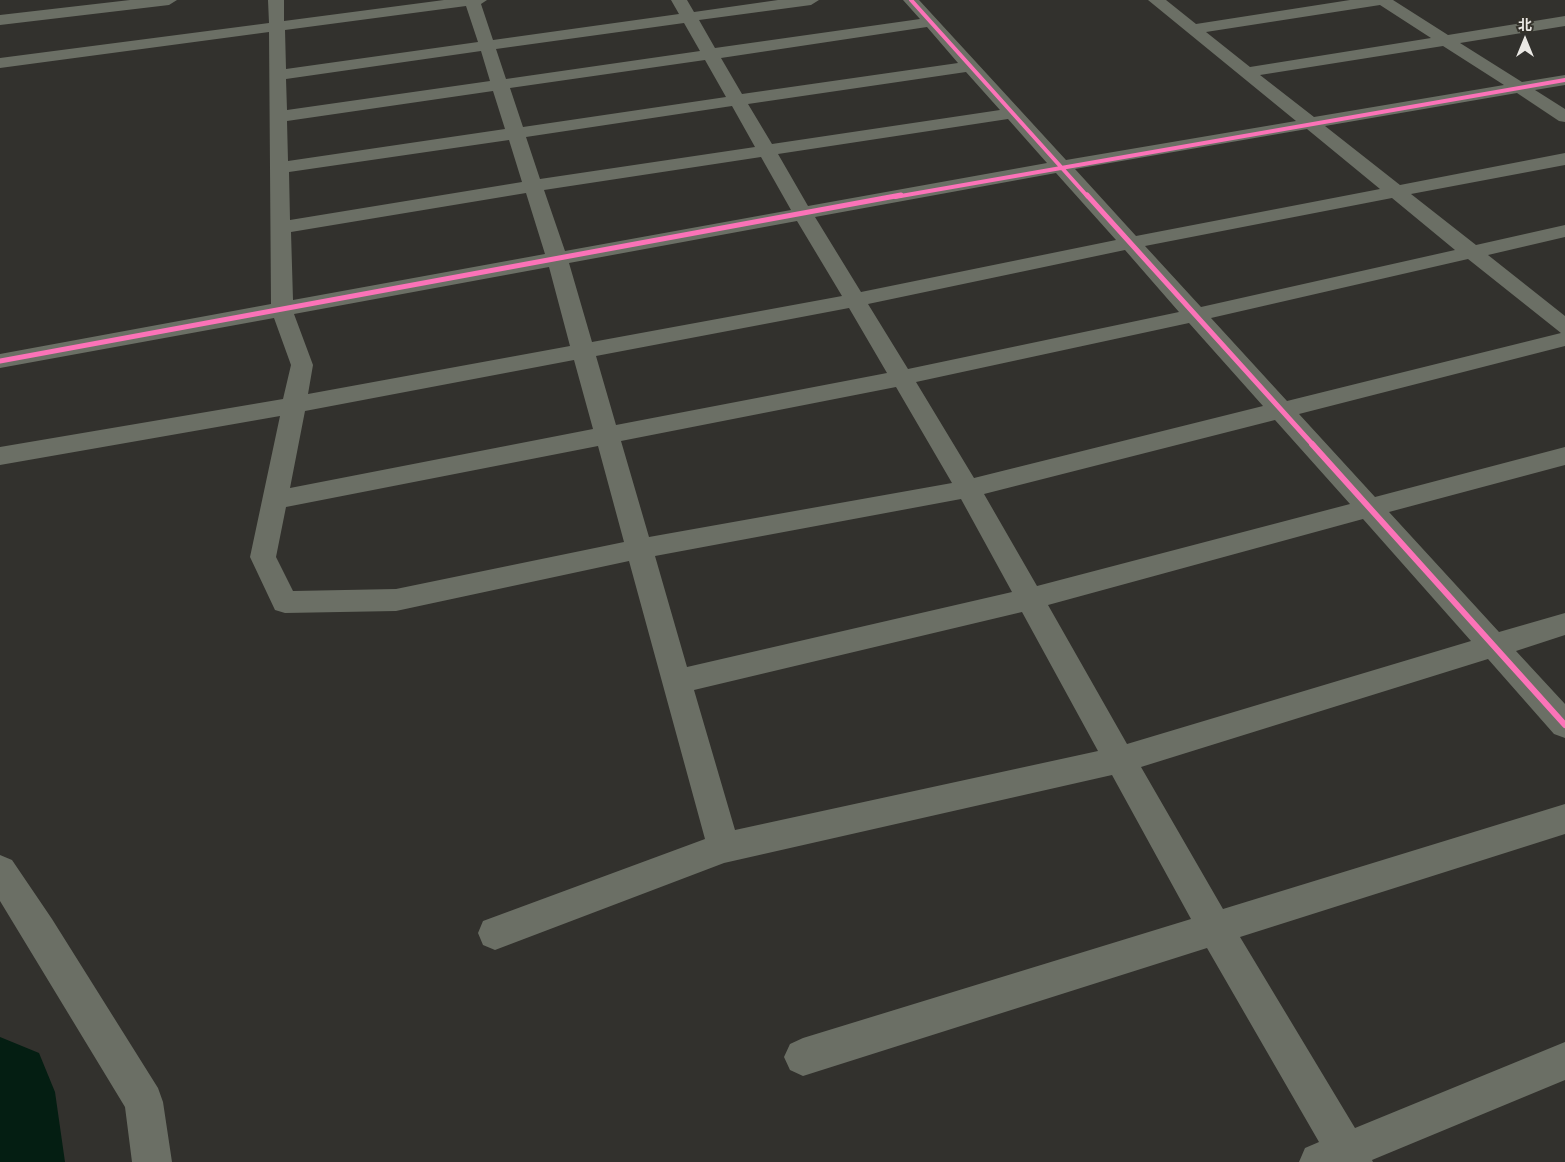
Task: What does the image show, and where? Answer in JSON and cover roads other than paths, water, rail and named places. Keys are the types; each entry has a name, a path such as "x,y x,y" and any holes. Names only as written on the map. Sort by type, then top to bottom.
{"street":[{"path":"0,20 85,5 169,0"},
{"path":"276,0 282,310 302,365 263,557 284,602 396,600 639,549 967,489 1565,339"},
{"path":"0,64 474,0 486,45 557,259 724,848"},
{"path":"277,74 486,45 683,8 811,0"},
{"path":"911,0 1565,725"},
{"path":"1156,0 1565,327"},
{"path":"1193,29 1382,0 1565,117"},
{"path":"683,8 967,489 1215,929 1340,1158 1565,1061"},
{"path":"1248,72 1565,21"},
{"path":"278,117 931,22"},
{"path":"279,168 971,66"},
{"path":"0,361 1061,166 1565,80"},
{"path":"280,228 533,186 767,152 1013,113"},
{"path":"0,456 294,405 855,300 1130,243 1565,159"},
{"path":"274,500 902,378 1196,316 1565,231"},
{"path":"677,682 1029,599 1565,456"},
{"path":"495,933 724,848 1120,760 1565,624"},
{"path":"803,1058 1565,819"},
{"path":"0,871 40,931 144,1102 152,1162"}],"waterway":[{"path":"0,1092 8,1162"}]}
